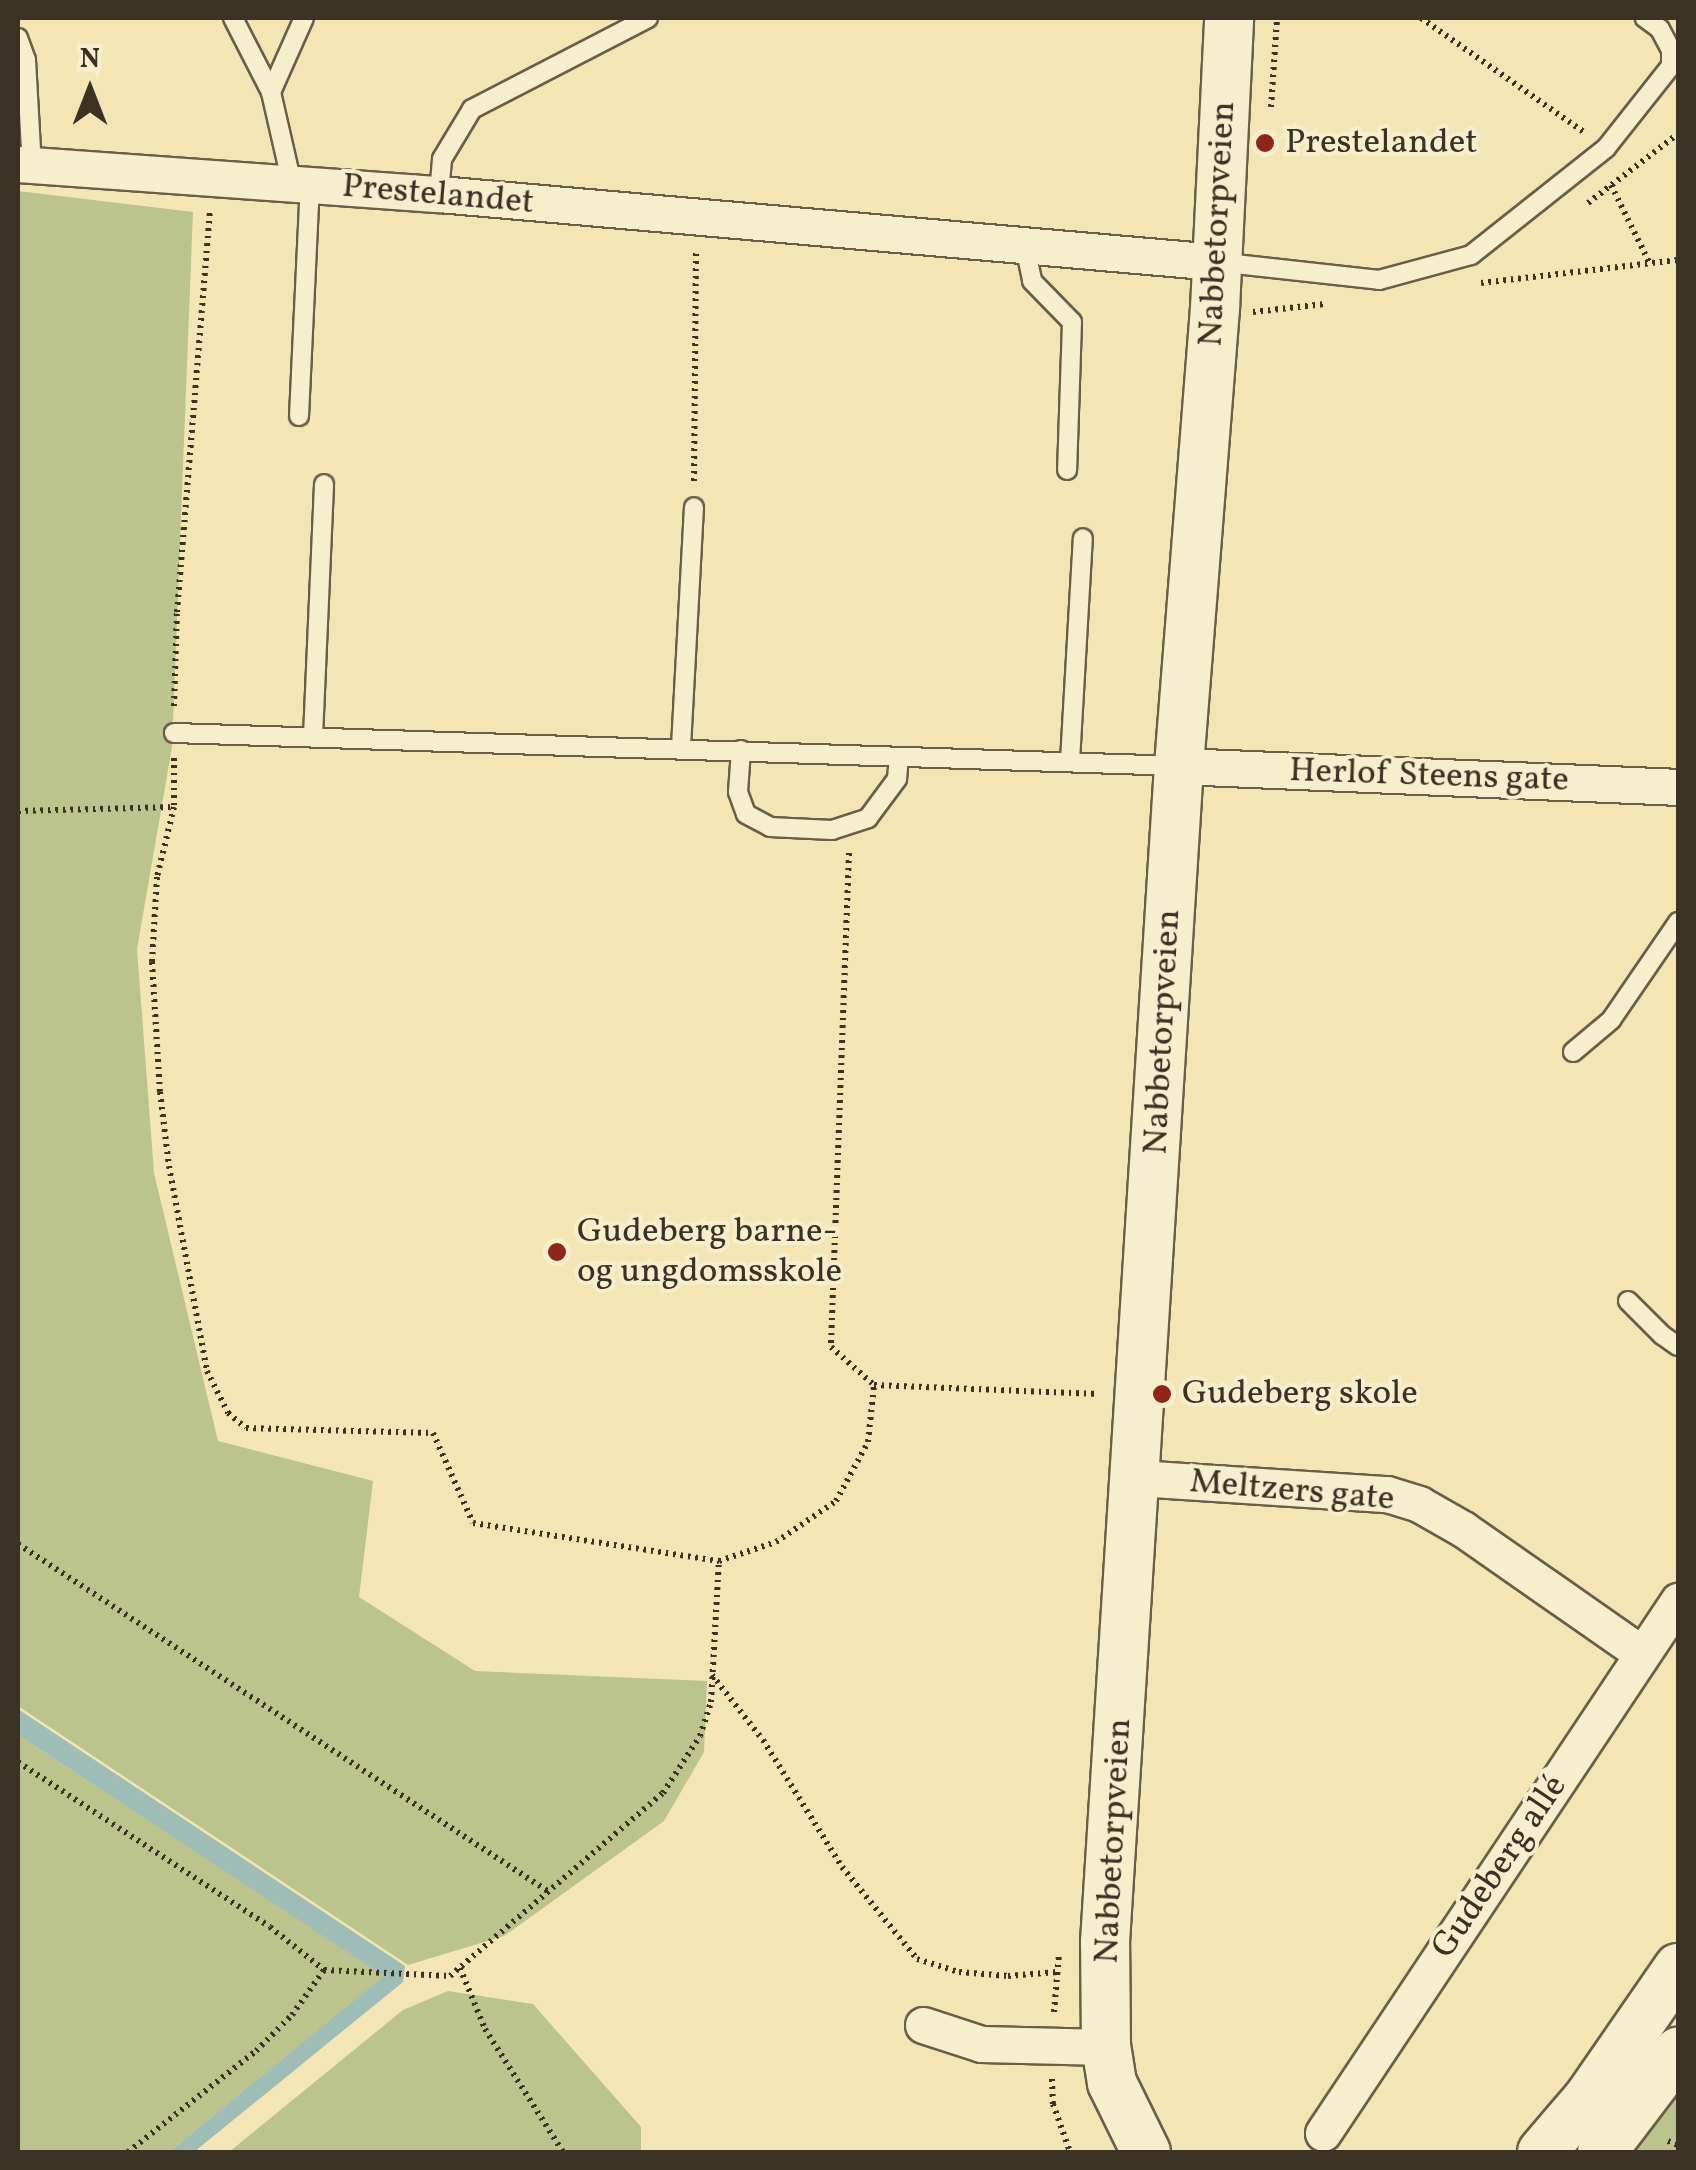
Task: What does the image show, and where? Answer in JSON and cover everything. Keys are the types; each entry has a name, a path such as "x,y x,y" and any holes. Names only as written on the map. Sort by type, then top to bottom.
{"street":[{"name":"Nabbetorpveien","path":"1146,2152 1112,2083 1106,2047 1105,1942 1229,18"},
{"name":"Prestelandet","path":"25,165 439,194 1024,242 1216,262"},
{"name":"Herlof Steens gate","path":"1179,766 1678,787"},
{"name":"Meltzers gate","path":"1137,1478 1387,1494 1420,1504 1463,1529 1642,1654"},
{"name":"Gudeberg allé","path":"1323,2133 1678,1602"},
{"path":"1542,2152 1589,2097 1678,1968"},
{"path":"923,2025 981,2044 1106,2047"},
{"path":"1602,2152 1678,2052"}],"lane":[{"path":"233,18 271,92 301,184 299,416"},
{"path":"271,92 304,18"},
{"path":"439,194 442,159 472,109 648,18"},
{"path":"1216,262 1380,280 1471,255 1606,148 1671,66 1671,50 1660,28 1644,18"},
{"path":"18,38 26,60 25,165"},
{"path":"1024,242 1032,281 1072,322 1068,470"},
{"path":"312,737 324,484"},
{"path":"681,747 694,507"},
{"path":"1070,761 1083,538"},
{"path":"174,733 1179,766"},
{"path":"742,750 738,792 746,814 755,822 785,828 850,827 868,818 897,779 899,756"},
{"path":"1574,1052 1610,1020 1678,922"},
{"path":"1628,1302 1662,1336 1678,1346"}],"path":[{"path":"1421,18 1606,148"},
{"path":"213,178 176,612 174,807 157,877 152,962 169,1166 207,1371 228,1413 246,1428 434,1433 473,1523 719,1562 776,1542 836,1501 868,1442 874,1385"},
{"path":"1610,186 1649,262"},
{"path":"694,507 696,218"},
{"path":"18,812 174,807"},
{"path":"850,827 831,1347 874,1385 1142,1395"},
{"path":"18,1544 549,1892"},
{"path":"18,1762 270,1927 324,1970 450,1976 663,1792 700,1736 711,1702 719,1562"},
{"path":"712,1676 764,1740 842,1868 918,1959 960,1972 1008,1976 1058,1972"},
{"path":"460,1968 485,2030 563,2152"},
{"path":"128,2152 256,2050 292,2015 324,1970"},
{"path":"1668,2142 1678,2145"}],"green space":[{"path":"18,191 193,212 172,747 137,949 154,1173 218,1441 373,1481 359,1597 475,1671 707,1681 704,1752 664,1821 504,1936 408,1965 18,1706"},
{"path":"18,1735 385,1976 169,2152 18,2152"},
{"path":"448,1991 533,2004 641,2127 641,2152 229,2152 403,2010"},
{"path":"1678,2086 1678,2152 1630,2152"}],"water":[{"path":"18,1709 405,1966 403,1982 194,2152 169,2152 384,1976 18,1735"}],"place":[{"name":"Prestelandet","path":"1265,143"},
{"name":"Gudeberg barne- og ungdomsskole","path":"557,1252"},
{"name":"Gudeberg skole","path":"1162,1394"}]}
